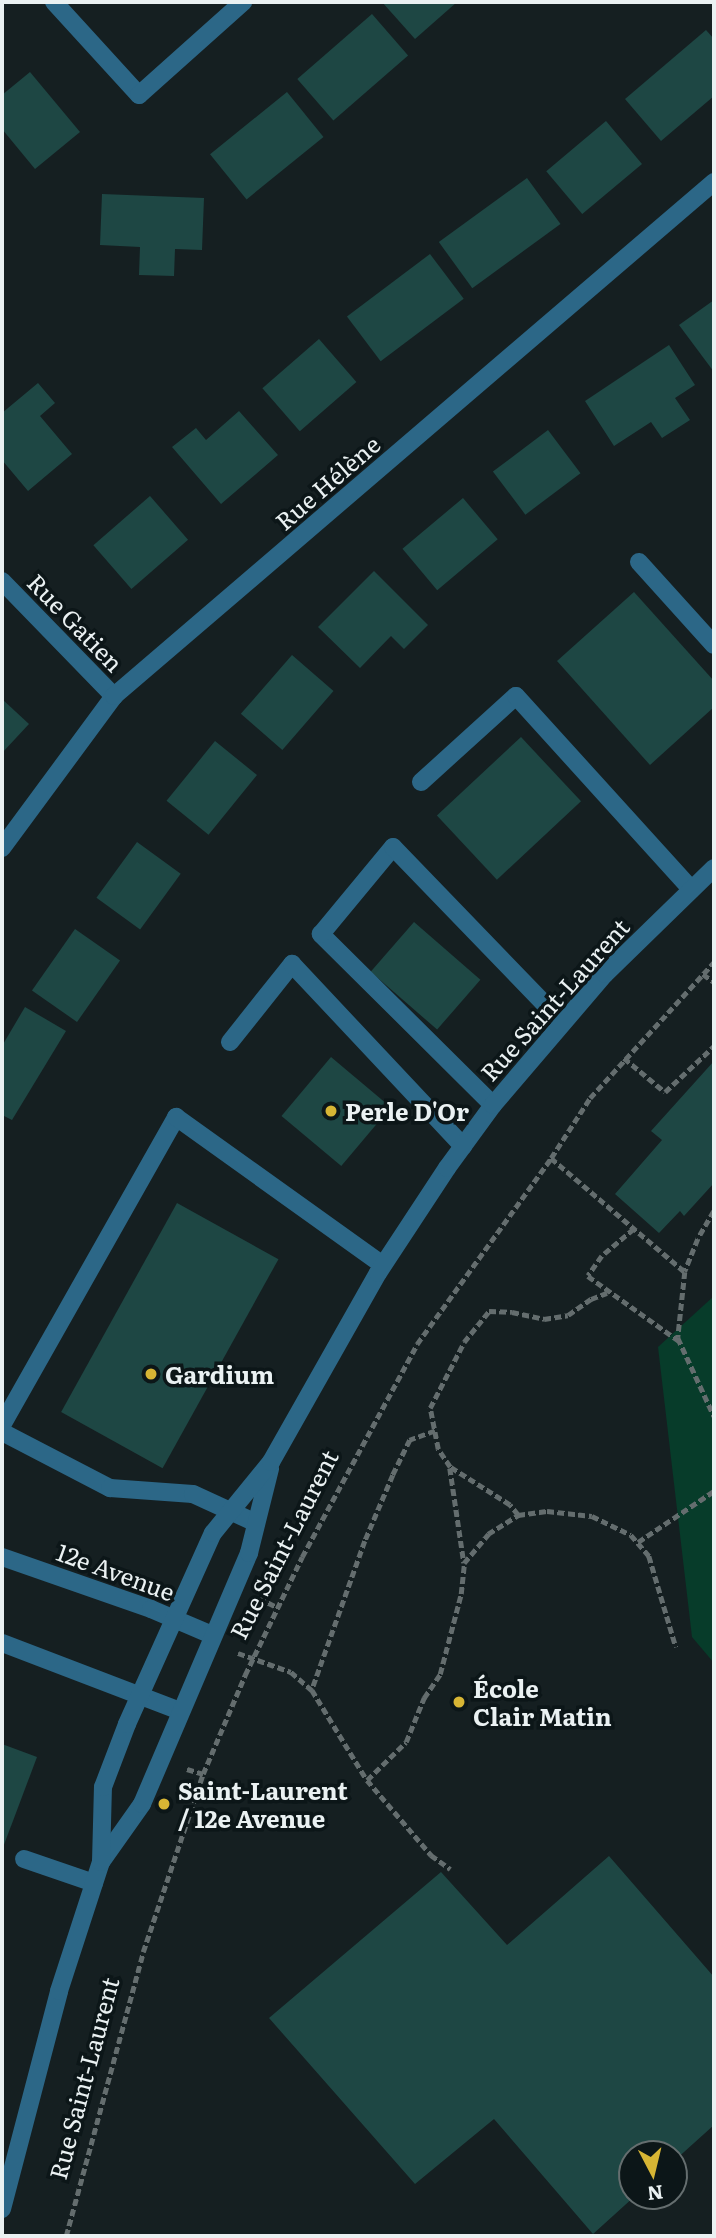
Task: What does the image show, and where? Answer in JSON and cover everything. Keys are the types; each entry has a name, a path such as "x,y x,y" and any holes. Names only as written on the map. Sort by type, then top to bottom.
{"street":[{"path":"54,2 139,94 243,2"},
{"name":"Rue Hélène","path":"2,848 114,696 714,182"},
{"path":"639,562 714,645"},
{"name":"Rue Gatien","path":"2,581 114,696"},
{"path":"421,782 516,696 691,889"},
{"path":"493,1105 321,934 393,847 562,1022"},
{"name":"Rue Saint-Laurent","path":"101,1862 103,1787 140,1694 213,1533 271,1462 383,1265 493,1105 605,974 714,868"},
{"path":"230,1042 292,964 463,1146"},
{"path":"2,1425 176,1117 383,1265"},
{"path":"2,1432 110,1488 193,1494 256,1523"},
{"name":"Rue Saint-Laurent","path":"2,2209 59,1991 101,1862 142,1804 249,1553 271,1462"},
{"name":"12e Avenue","path":"2,1557 174,1618 212,1635"},
{"path":"3,1648 140,1694 180,1711"},
{"path":"24,1859 94,1883"}],"path":[{"name":"Rue Saint-Laurent","path":"66,2236 142,1952 203,1774 277,1607 355,1454 417,1344 551,1158 590,1098 714,962"},
{"path":"703,974 714,982"},
{"path":"624,1058 665,1092 714,1046"},
{"path":"551,1158 685,1272"},
{"path":"714,1211 698,1239 685,1272 680,1342 714,1416"},
{"path":"634,1229 602,1255 589,1276 607,1293 680,1342"},
{"path":"518,1514 510,1505 450,1467 438,1449 430,1408 464,1342 489,1311 512,1312 544,1320 568,1315 607,1293"},
{"path":"312,1690 365,1541 393,1475 410,1440 435,1431"},
{"path":"368,1780 405,1742 424,1698 440,1674 461,1594 464,1563 450,1467"},
{"path":"638,1542 714,1491"},
{"path":"464,1563 488,1534 518,1514 547,1511 592,1516 631,1535 649,1556 676,1647"},
{"path":"253,1595 277,1607"},
{"path":"228,1649 291,1672 312,1690 368,1780 431,1855 450,1869"}],"green space":[{"path":"714,1296 714,1663 692,1637 658,1347"}],"building":[{"path":"382,2 457,2 415,39"},
{"path":"372,14 408,56 333,120 297,79"},
{"path":"706,30 714,39 714,96 661,141 625,99"},
{"path":"30,72 80,132 35,169 2,129 2,95"},
{"path":"287,92 324,137 247,199 210,154"},
{"path":"606,121 642,164 582,214 546,171"},
{"path":"527,178 561,224 472,288 439,242"},
{"path":"102,194 204,198 202,250 175,249 174,276 139,275 140,247 100,245"},
{"path":"430,254 464,299 381,361 347,317"},
{"path":"714,300 714,372 679,325"},
{"path":"319,339 356,382 300,431 262,388"},
{"path":"669,345 695,385 675,398 690,420 662,438 651,422 614,446 585,401"},
{"path":"38,383 55,403 40,416 72,454 28,491 2,460 2,413"},
{"path":"239,411 278,455 221,504 172,447 196,428 206,440"},
{"path":"548,430 580,473 525,515 493,472"},
{"path":"150,496 188,540 131,589 93,545"},
{"path":"463,498 498,539 437,590 402,549"},
{"path":"374,571 428,625 404,649 391,636 360,668 318,627"},
{"path":"634,592 714,681 714,707 650,765 557,661"},
{"path":"292,655 334,691 282,750 241,714"},
{"path":"2,699 29,724 2,753"},
{"path":"521,737 581,801 497,880 437,815"},
{"path":"215,741 257,775 209,835 167,801"},
{"path":"137,842 181,874 140,930 96,898"},
{"path":"414,922 480,980 437,1030 371,972"},
{"path":"75,929 120,961 77,1022 32,990"},
{"path":"25,1007 66,1031 12,1120 2,1115 2,1046"},
{"path":"331,1057 391,1107 341,1166 282,1116"},
{"path":"714,1061 714,1183 684,1216 680,1211 659,1233 615,1194 662,1140 651,1131"},
{"path":"177,1203 278,1259 163,1468 61,1412"},
{"path":"2,1744 37,1757 2,1850"},
{"path":"609,1856 714,1977 714,2125 688,2148 688,2140 618,2140 620,2210 593,2234 494,2119 415,2184 269,2018 441,1872 507,1945"}],"place":[{"name":"Perle D'Or","path":"331,1111"},
{"name":"Gardium","path":"151,1374"},
{"name":"École Clair Matin","path":"459,1702"},
{"name":"Saint-Laurent / 12e Avenue","path":"164,1804"}]}
